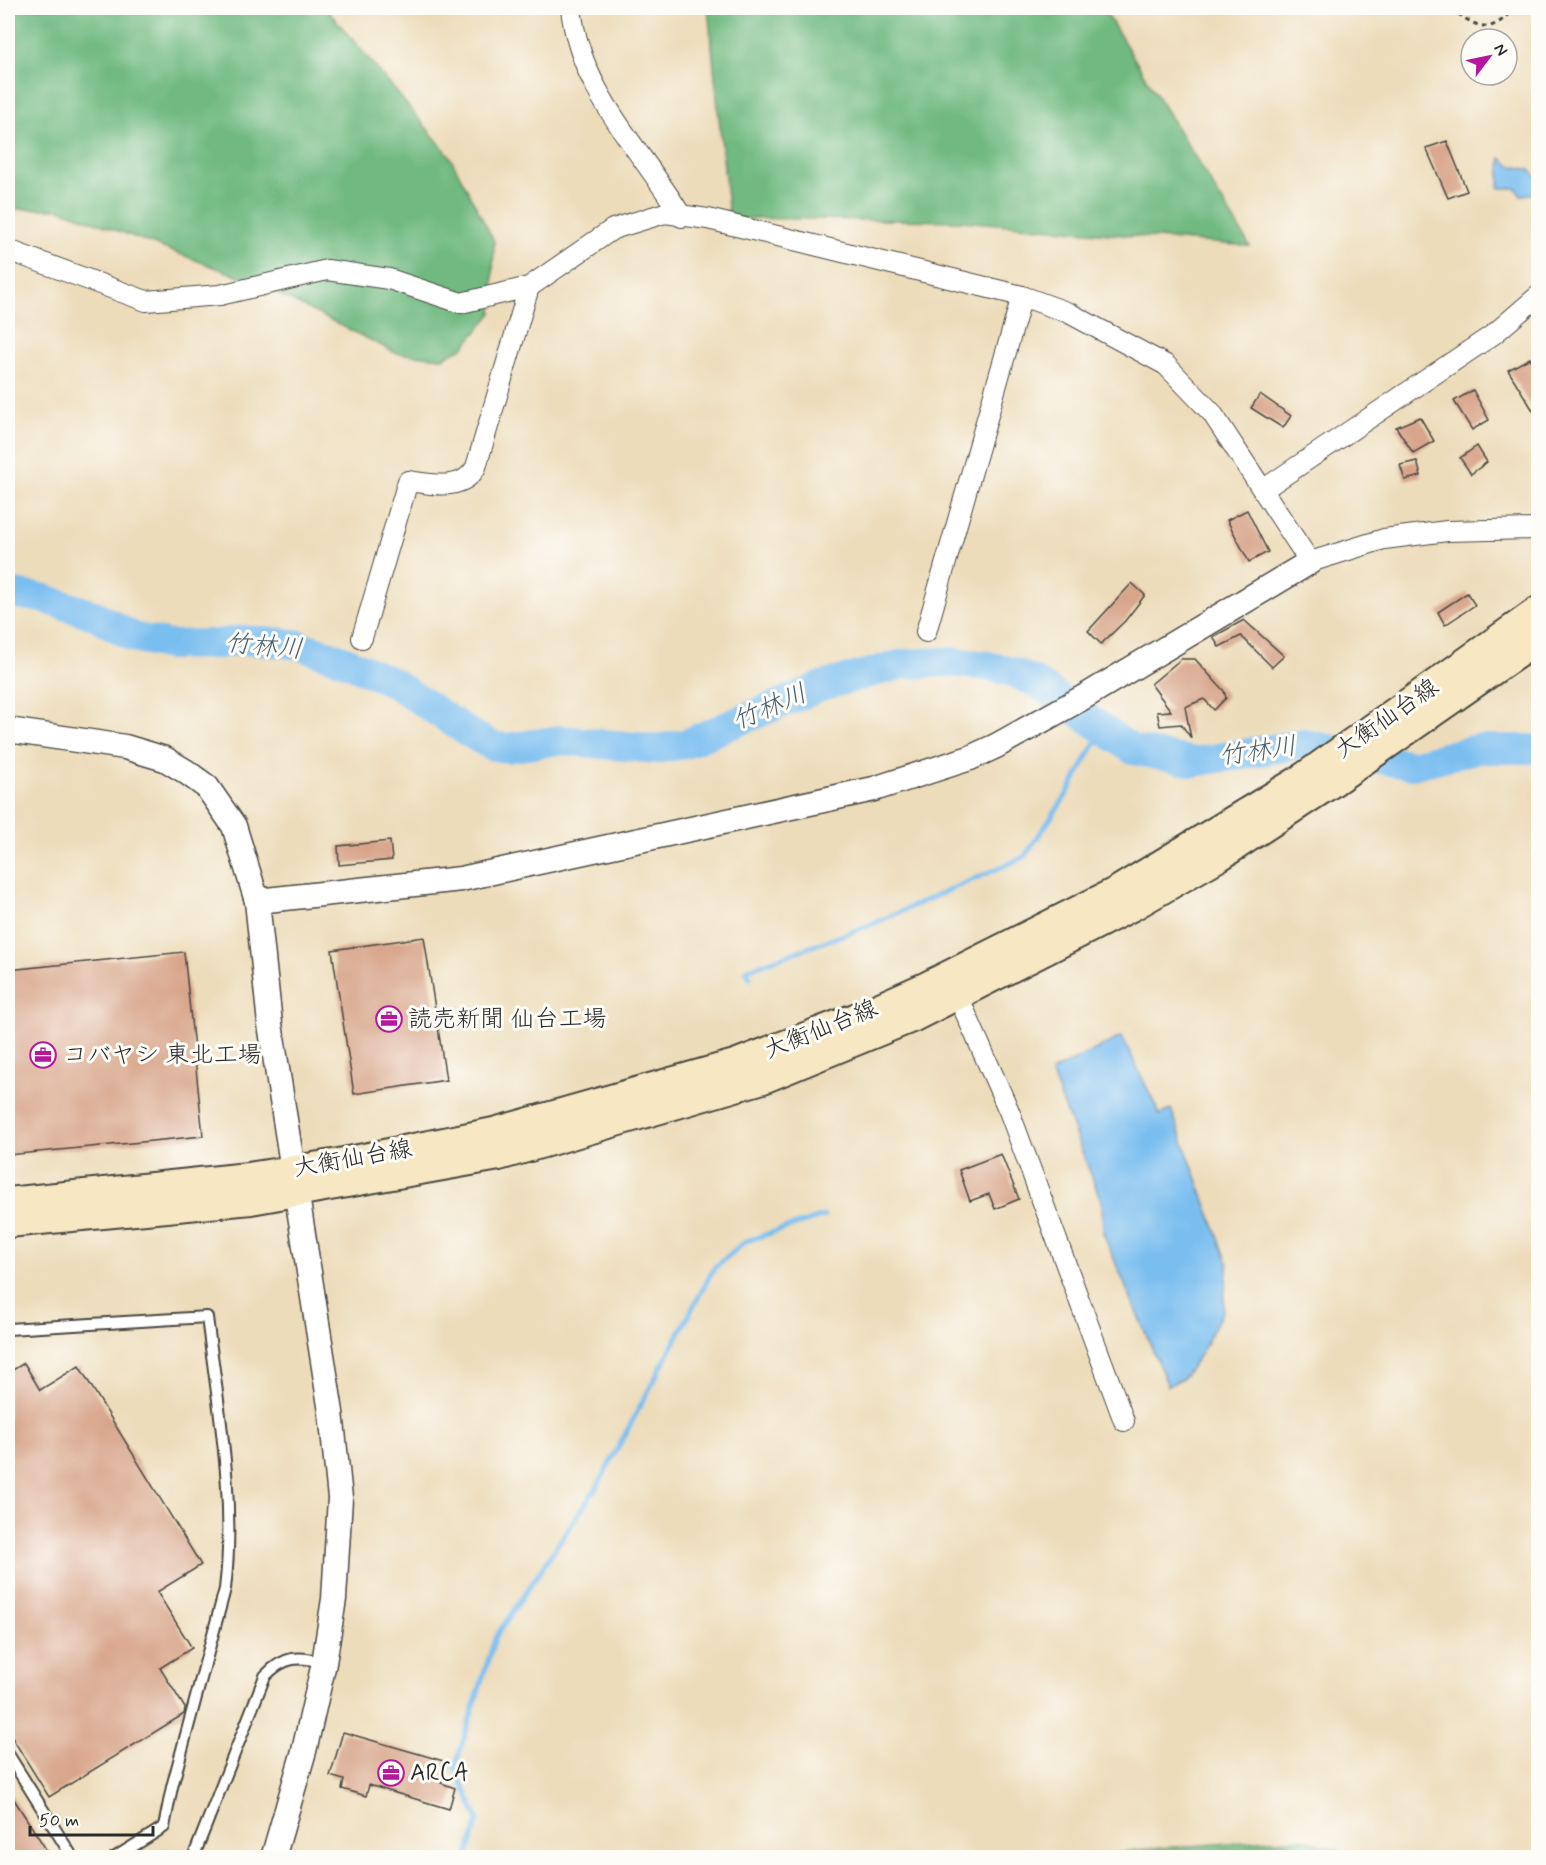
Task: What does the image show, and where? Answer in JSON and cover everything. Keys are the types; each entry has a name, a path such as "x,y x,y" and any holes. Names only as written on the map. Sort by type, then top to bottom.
{"main road":[{"name":"大衡仙台線","path":"8,1223 251,1200 294,1182 494,1132 735,1064 855,1018 927,986 1117,891 1298,781 1539,611"},
{"name":"大衡仙台線","path":"8,1202 294,1182 499,1156 763,1079 914,1017 1133,906 1220,856 1330,784 1539,639"}],"street":[{"path":"571,8 576,44 592,83 682,217"},
{"path":"8,250 146,301 220,295 327,270 389,279 460,303 529,287 613,229 665,213 708,219 1022,296 1069,314 1166,365 1212,413 1310,562"},
{"path":"362,638 408,481 442,485 463,482 476,467 529,287"},
{"path":"926,632 1022,296"},
{"path":"1264,489 1494,334 1539,296"},
{"path":"257,901 461,879 874,789 970,758 1050,717 1310,562 1384,539 1448,531 1539,530"},
{"path":"8,730 125,747 165,759 185,771 207,787 234,826 257,901 270,1024 331,1412 339,1498 334,1599 324,1663 304,1751 273,1857"},
{"path":"958,996 1009,1110 1045,1214 1124,1420"}],"lane":[{"path":"8,1329 207,1317 227,1468 228,1565 225,1589 172,1787 164,1827 114,1857"},
{"path":"193,1857 265,1676 277,1663 293,1657 324,1663"},
{"path":"8,1754 73,1857"}],"path":[{"path":"1452,8 1472,24 1493,26 1504,19 1513,8"}],"green space":[{"path":"8,8 326,8 449,155 494,241 492,313 463,348 442,358 396,353 254,282 60,209 8,209"},
{"path":"708,8 1103,8 1250,246 962,221 729,218"},
{"path":"1301,1838 1359,1857 1095,1857 1133,1850"}],"water":[{"path":"1501,158 1509,165 1530,170 1538,178 1538,213 1532,206 1537,200 1532,194 1521,195 1516,188 1499,188"},
{"path":"1122,1036 1160,1115 1171,1109 1228,1263 1223,1310 1201,1353 1183,1378 1168,1386 1103,1233 1102,1203 1051,1072"}],"building":[{"path":"1447,141 1467,191 1448,198 1426,148"},
{"path":"1530,358 1539,372 1539,420 1508,370"},
{"path":"1473,390 1489,420 1472,430 1454,401"},
{"path":"1260,394 1291,416 1283,428 1251,408"},
{"path":"1420,417 1434,441 1413,453 1396,427"},
{"path":"1477,446 1487,462 1471,474 1460,458"},
{"path":"1417,461 1421,476 1405,480 1400,465"},
{"path":"1247,510 1268,552 1249,562 1227,520"},
{"path":"1132,583 1145,595 1125,621 1101,644 1088,631"},
{"path":"1467,593 1475,605 1445,625 1438,612"},
{"path":"1244,620 1284,656 1272,667 1241,636 1219,647 1213,637"},
{"path":"1181,659 1195,659 1224,691 1226,698 1214,710 1204,699 1185,707 1191,738 1181,724 1160,726 1157,712 1171,711 1151,684"},
{"path":"390,841 392,860 339,865 338,846"},
{"path":"424,937 446,1080 354,1094 332,950"},
{"path":"184,952 203,1136 8,1155 8,970"},
{"path":"1001,1154 1019,1199 995,1209 989,1194 970,1201 959,1170"},
{"path":"24,1363 40,1390 79,1366 201,1565 157,1592 192,1648 160,1668 185,1708 184,1714 49,1797 8,1731 8,1373"},
{"path":"343,1732 447,1762 441,1783 455,1788 449,1809 369,1785 366,1796 342,1789 344,1780 330,1776"},
{"path":"8,1790 51,1857 8,1857"}],"waterway":[{"name":"竹林川","path":"8,593 42,598 97,616 133,637 170,645 218,644 243,640 296,644 343,660 394,683 469,733 493,746 507,748 560,740 657,749 685,744 822,686 903,664 950,662 988,666 1013,672 1037,683 1133,750 1194,762 1303,744 1412,765 1476,749 1538,749"},
{"path":"750,978 746,970 868,926 1024,857 1066,796 1102,730"},
{"path":"467,1858 478,1819 455,1767 495,1638 598,1485 714,1268 746,1241 824,1216"}],"place":[{"name":"読売新聞 仙台工場","path":"389,1019"},
{"name":"コバヤシ 東北工場","path":"43,1055"},
{"name":"ARCA","path":"391,1773"}]}
